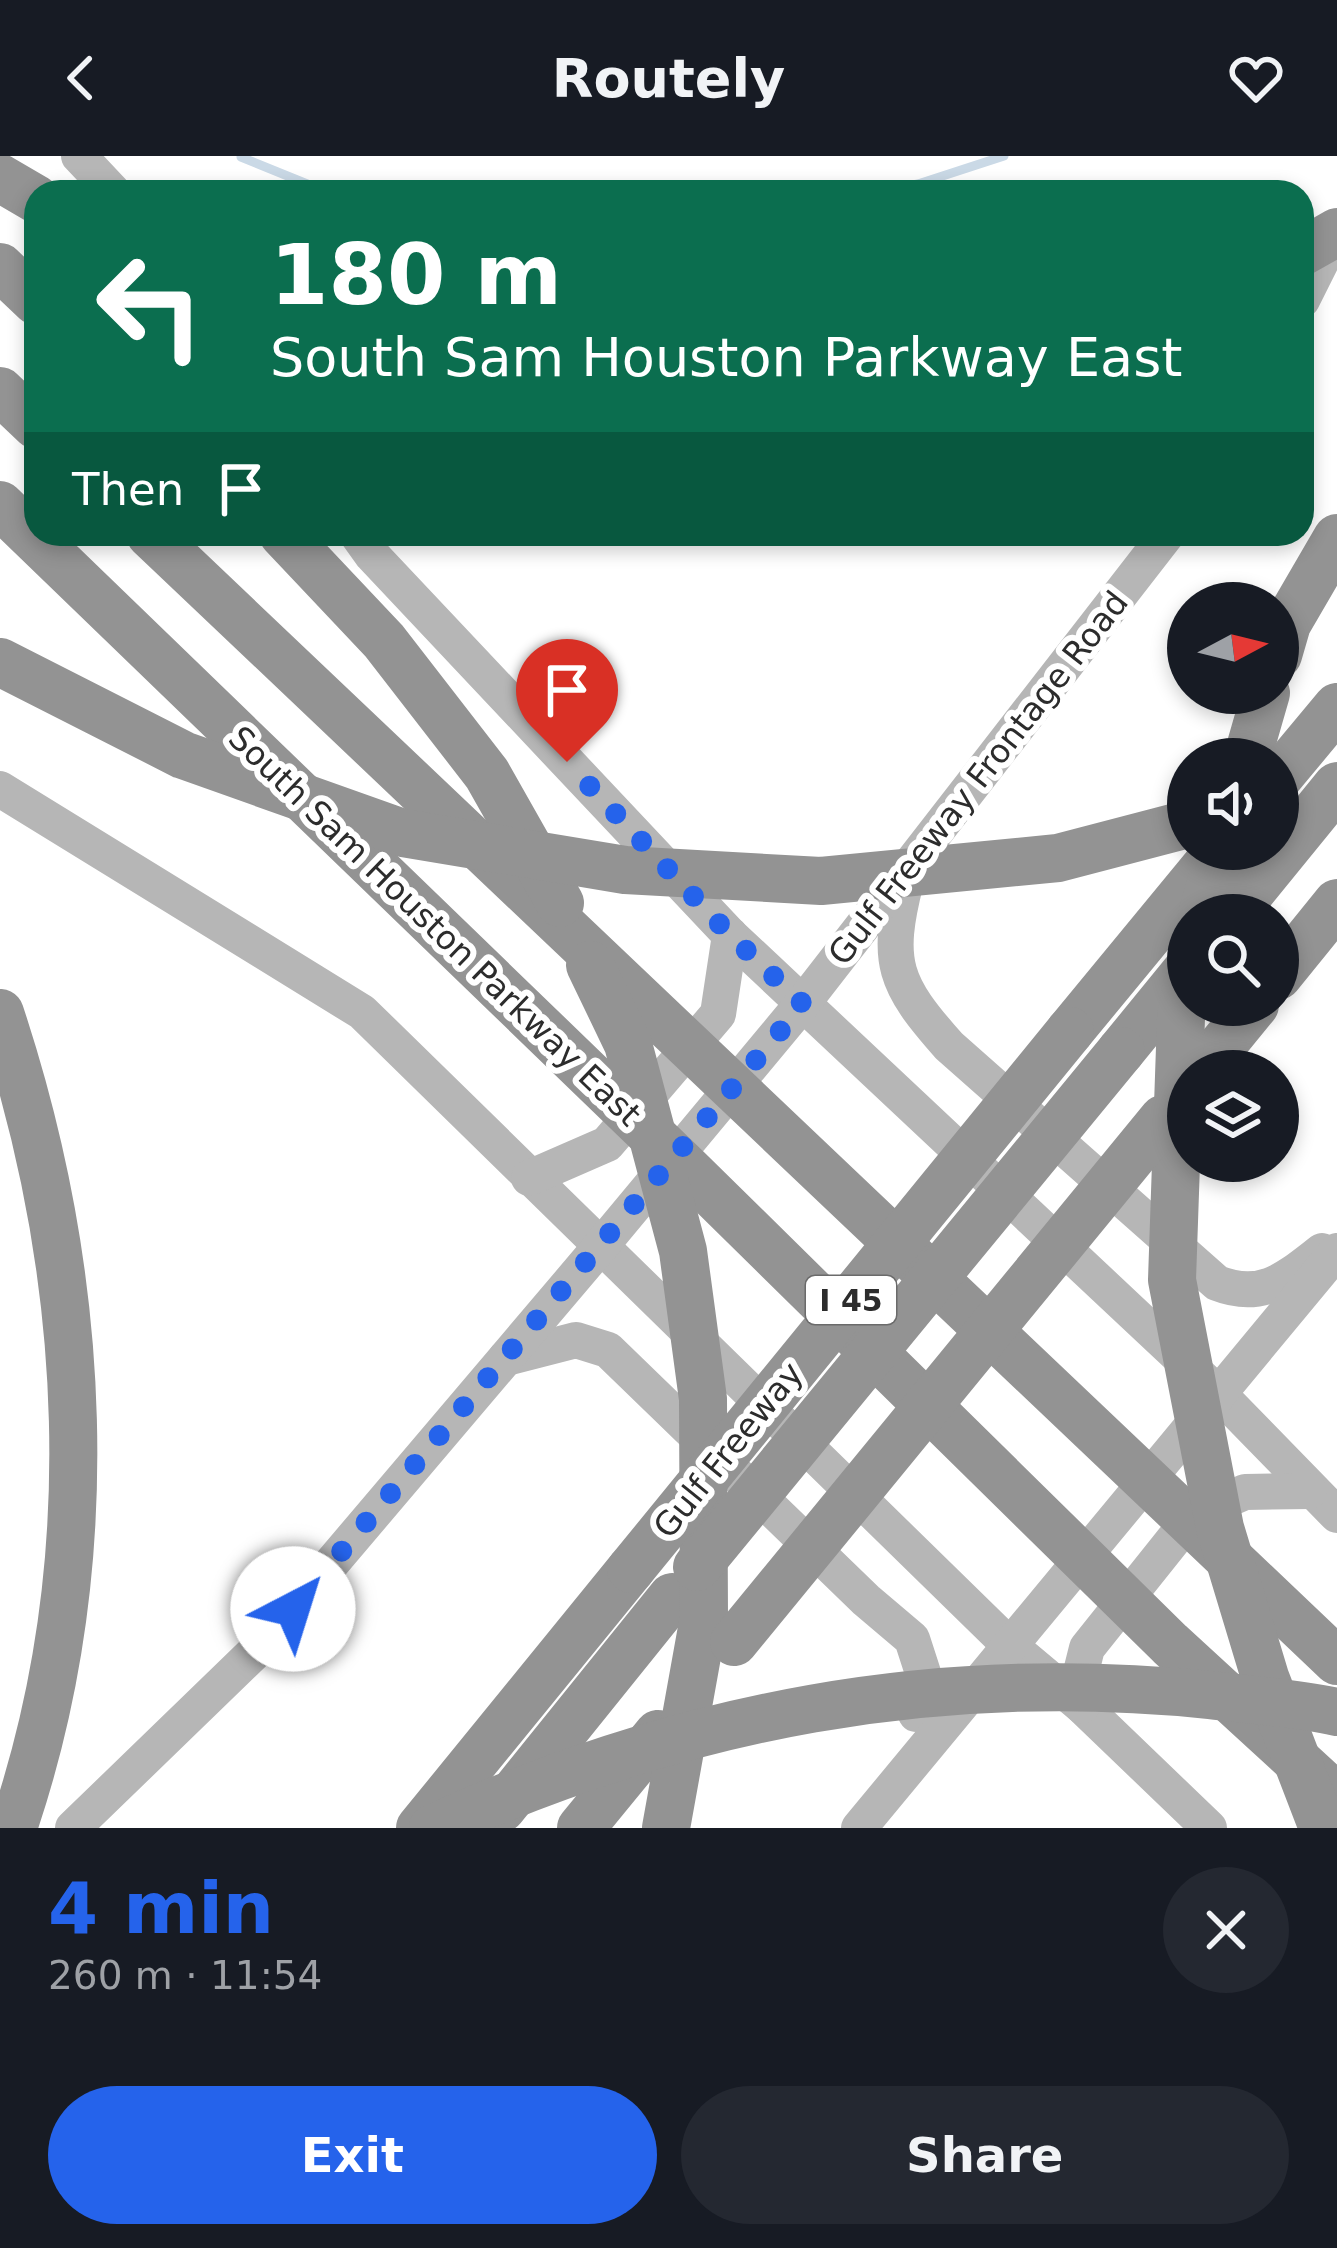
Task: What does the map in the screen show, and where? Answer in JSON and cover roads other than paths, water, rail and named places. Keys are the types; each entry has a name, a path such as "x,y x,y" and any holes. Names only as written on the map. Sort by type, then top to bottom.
{"highway":[{"path":"0,267 24,290"},
{"path":"0,391 24,414"},
{"name":"South Sam Houston Parkway East","path":"0,505 24,528"},
{"path":"1299,603 1337,538"},
{"name":"South Sam Houston Parkway East","path":"42,546 705,1186 1170,1644 1337,1797"},
{"path":"163,546 1337,1661"},
{"path":"294,546 384,641 488,774 564,908 628,1044 683,1251 703,1400 704,1617 666,1828"},
{"path":"0,662 182,755 403,833 626,870 821,880 1058,858 1167,829"},
{"path":"1299,753 1337,707"},
{"path":"1299,794 1337,782"},
{"path":"1249,894 1337,782"},
{"name":"Gulf Freeway","path":"420,1828 1203,870"},
{"path":"1299,950 1337,902"},
{"name":"Gulf Freeway","path":"486,1828 1167,995"},
{"path":"0,1013 47,1174 73,1376 74,1476 62,1632 13,1828"},
{"path":"1181,1026 1172,1280 1220,1528 1265,1677 1323,1828"},
{"path":"1219,1050 1238,1026"},
{"path":"581,1828 1167,1114"},
{"path":"433,1828 580,1767 692,1733 864,1698 1131,1687 1337,1712"}],"main road":[{"path":"79,156 102,180"},
{"path":"1314,276 1337,231"},
{"path":"366,546 730,935 1220,1395 1323,1503"},
{"name":"Gulf Freeway Frontage Road","path":"73,1828 263,1644 506,1358 803,1004 1158,546"},
{"path":"0,789 362,1012 1008,1644 1082,1706 1209,1828"},
{"path":"909,866 894,926 894,952 897,973 922,1016 949,1046 1217,1283 1234,1289 1262,1289 1290,1276 1337,1240"},
{"path":"529,1178 607,1144 718,1014 730,935"},
{"path":"860,1828 1337,1251"},
{"path":"506,1358 576,1340 608,1350 912,1639 920,1657 923,1688 897,1781"},
{"path":"1082,1706 1080,1676 1087,1648 1194,1514 1245,1492 1323,1503"}],"waterway":[{"path":"930,180 1004,156"},
{"path":"241,157 298,180"}]}
